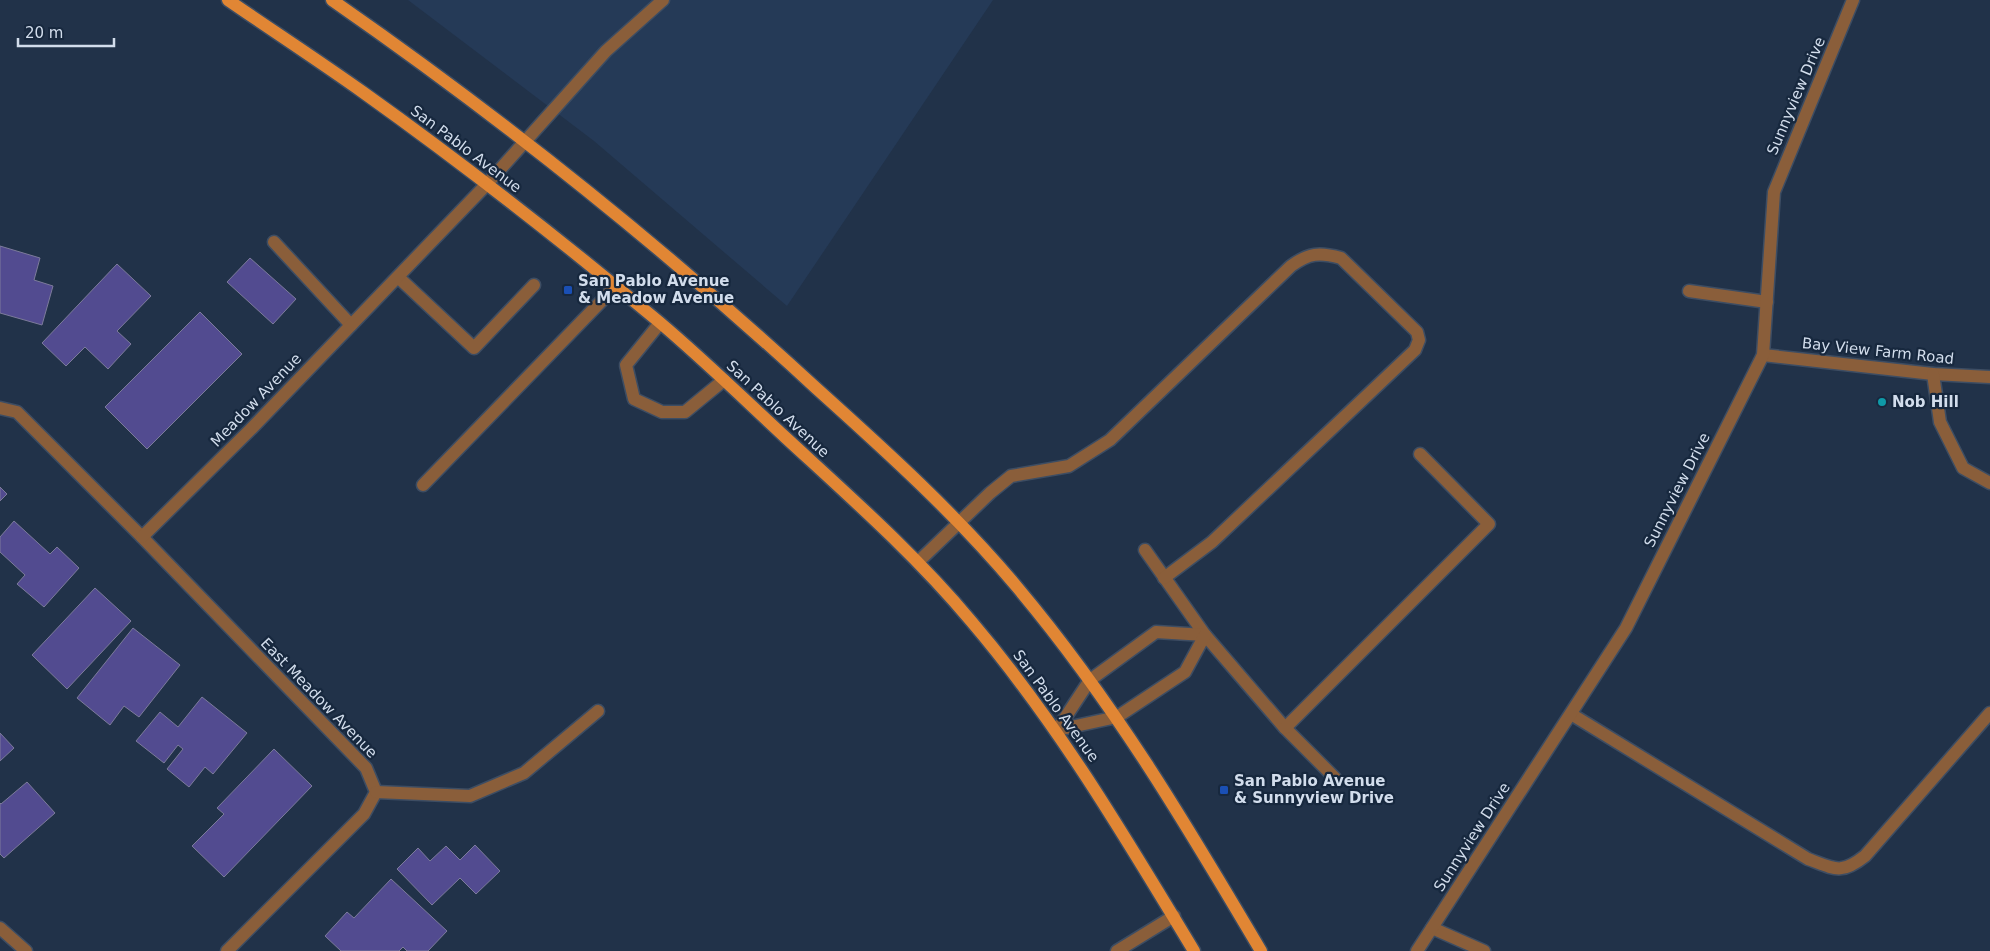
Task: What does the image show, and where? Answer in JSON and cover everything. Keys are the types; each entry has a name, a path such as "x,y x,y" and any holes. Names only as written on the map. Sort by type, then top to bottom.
{"main road":[{"name":"San Pablo Avenue","path":"228,0 363,92 486,184 615,286 724,380 918,562 971,621 1057,730 1101,797 1194,951"},
{"path":"332,0 387,39 621,217 733,312 858,426 959,524 1015,584 1117,717 1194,838 1261,951"}],"street":[{"name":"Meadow Avenue","path":"142,537 352,325 486,184 606,51 663,0"},
{"name":"Sunnyview Drive","path":"1416,951 1626,628 1763,355 1774,192 1853,0"},
{"path":"274,242 352,325"},
{"path":"918,562 990,493 1011,476 1070,466 1110,440 1303,257 1327,254 1341,258 1417,332 1419,340 1415,350 1212,542 1164,578"},
{"path":"398,276 474,348 534,285"},
{"path":"423,485 615,286"},
{"path":"1689,291 1767,302"},
{"path":"660,323 626,365 634,399 662,412 685,412 724,380"},
{"name":"Bay View Farm Road","path":"1763,355 1933,374 1990,377"},
{"path":"1933,374 1940,422 1963,468 1990,483"},
{"path":"0,408 17,412 142,537"},
{"path":"1285,728 1489,524 1420,454"},
{"name":"East Meadow Avenue","path":"142,537 366,768 376,792"},
{"path":"1145,550 1205,635 1285,728 1335,778"},
{"path":"1057,730 1090,680 1156,632 1205,635"},
{"path":"1057,730 1117,717 1185,672 1205,635"},
{"path":"227,951 364,814 376,792 470,796 524,773 598,711"},
{"path":"1571,714 1808,859 1835,869 1850,867 1865,856 1990,713"},
{"path":"1117,951 1174,916"},
{"path":"0,928 26,951"},
{"path":"1432,928 1484,951"}],"shaded area":[{"path":"408,0 993,0 787,306 594,141"}],"building":[{"path":"0,246 40,258 34,280 53,286 42,325 0,313"},
{"path":"250,258 296,299 273,324 227,282"},
{"path":"117,264 151,296 117,331 131,344 108,369 85,347 66,366 42,343"},
{"path":"200,312 242,354 147,449 105,407"},
{"path":"0,487 7,494 0,501"},
{"path":"14,521 50,554 57,547 79,568 44,607 17,584 25,575 0,552 0,537"},
{"path":"95,588 131,621 67,689 32,655"},
{"path":"133,628 180,665 139,717 124,706 110,725 77,698"},
{"path":"202,697 247,733 213,774 205,767 189,787 167,769 183,749 178,745 164,763 136,741 160,712 178,727"},
{"path":"0,733 14,748 0,761"},
{"path":"274,749 312,786 224,877 192,846 224,814 217,808"},
{"path":"27,782 55,813 4,858 0,854 0,803"},
{"path":"475,845 500,871 476,894 460,878 432,905 397,869 418,848 430,861 446,846 460,860"},
{"path":"391,879 447,931 428,951 407,951 403,947 399,951 341,951 325,936 347,912 354,918"}],"place":[{"name":"San Pablo Avenue & Meadow Avenue","path":"568,290"},
{"name":"Nob Hill","path":"1882,402"},
{"name":"San Pablo Avenue & Sunnyview Drive","path":"1224,790"}]}
